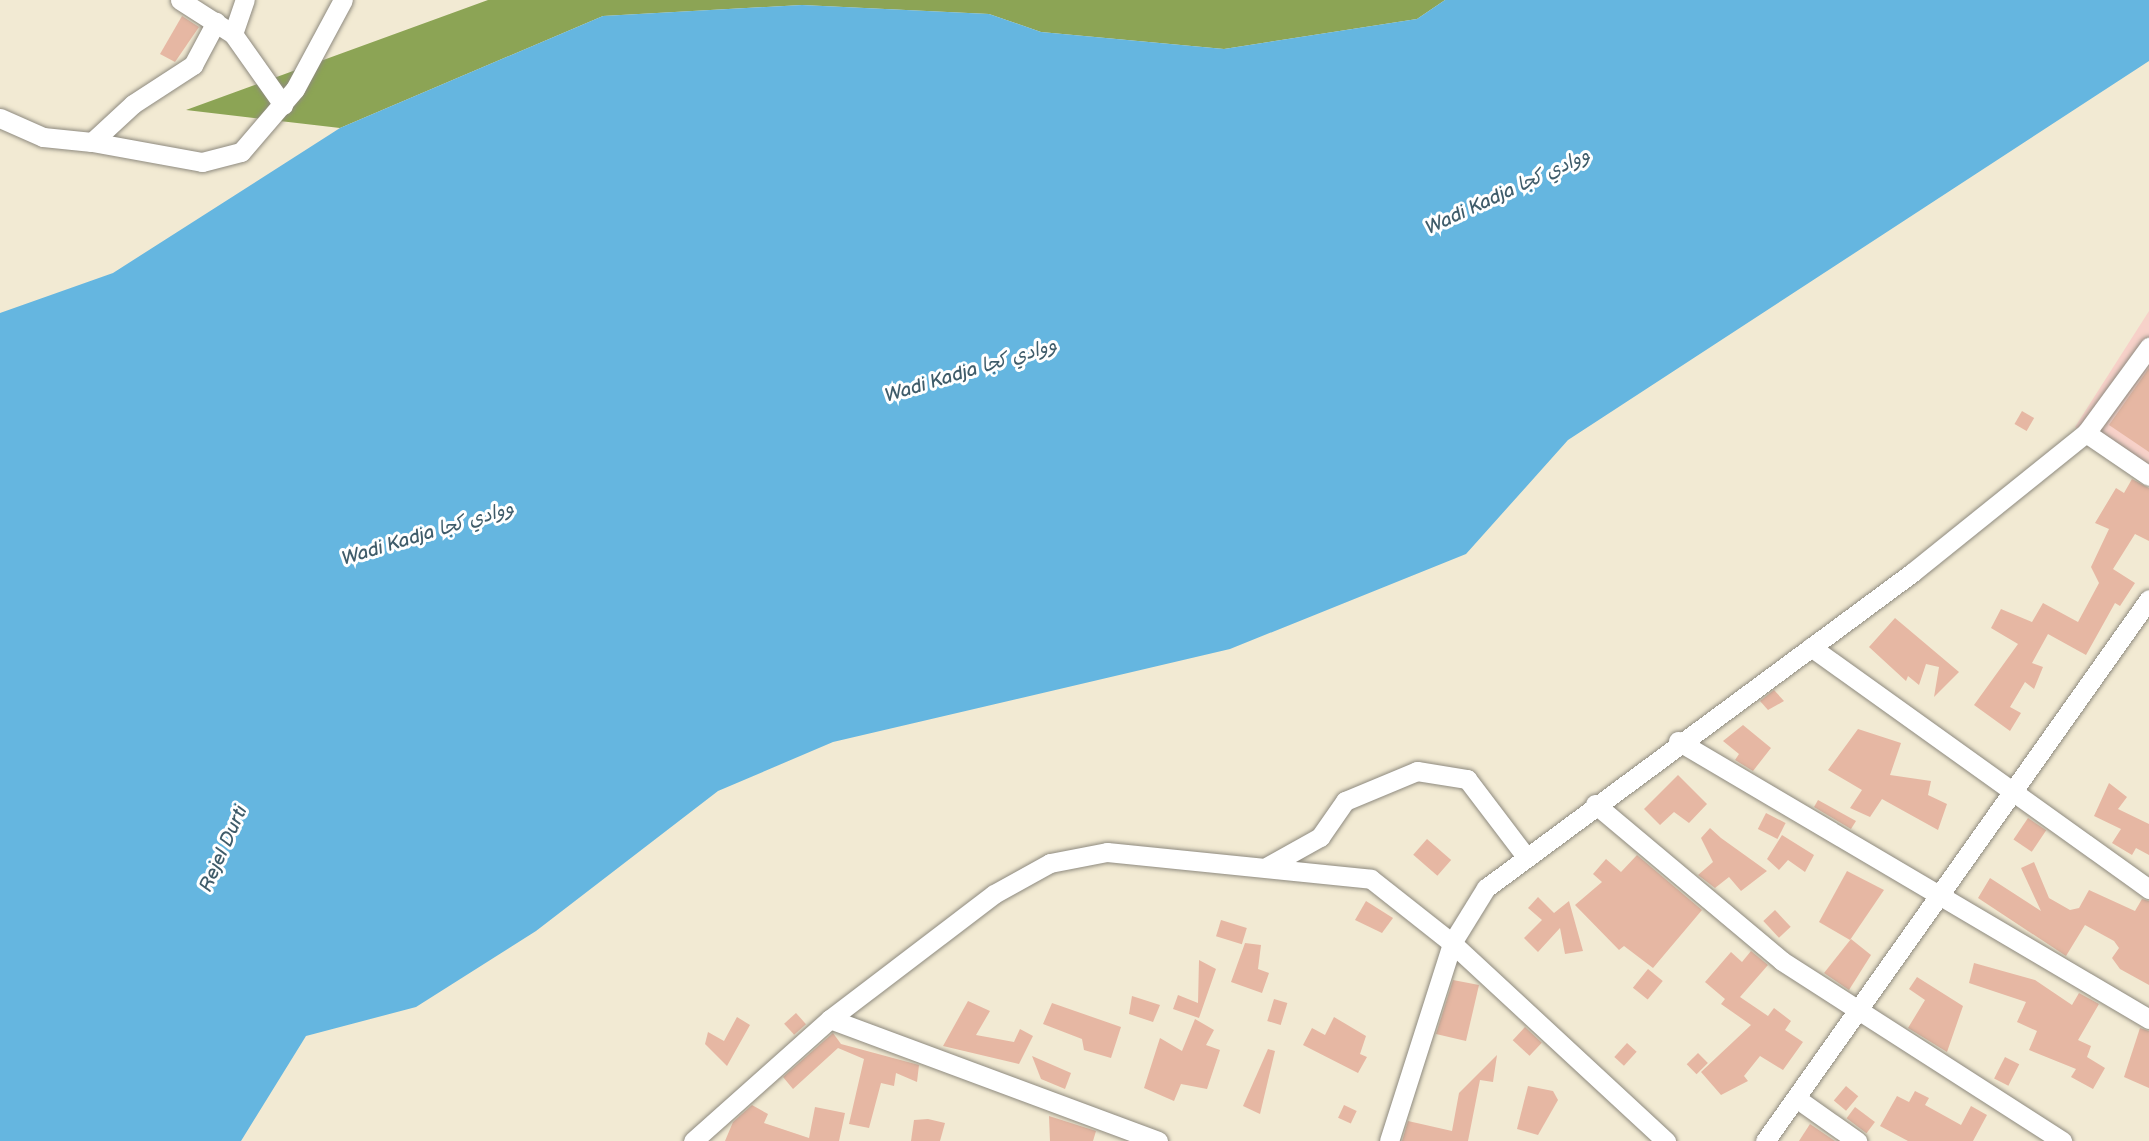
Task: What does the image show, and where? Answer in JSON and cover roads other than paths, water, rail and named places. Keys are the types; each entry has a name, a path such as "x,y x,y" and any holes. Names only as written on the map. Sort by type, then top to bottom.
{"street":[{"path":"180,0 233,34 283,105"},
{"path":"233,34 245,0"},
{"path":"0,118 20,131 202,162 222,160 261,135 283,105 343,0"},
{"path":"92,142 133,104 193,65 216,22"},
{"path":"1389,1141 1452,943 1472,903 1524,854 1811,648 2086,433 2149,347"},
{"path":"2086,433 2149,476"},
{"path":"1765,1141 1857,1015 2149,599"},
{"path":"1811,648 2014,789 2149,888"},
{"path":"1678,741 2149,1019"},
{"path":"1268,866 1320,837 1345,801 1417,771 1467,779 1524,854"},
{"path":"1595,804 1782,961 1857,1015 2062,1141"},
{"path":"693,1141 830,1019 994,894 1050,863 1107,852 1268,866 1371,879 1452,943 1666,1141"},
{"path":"830,1019 1158,1141"},
{"path":"1796,1098 1857,1141"}],"water":[{"path":"1445,0 2149,0 2149,61 1568,440 1466,554 1230,649 833,742 718,791 536,931 416,1007 306,1036 241,1141 0,1141 0,313 113,273 340,128 603,16 802,5 989,14 1041,32 1224,49 1417,19"}],"water label":[{"name":"Wadi Kadja ووادي كجا","path":"1508,192"},
{"name":"Wadi Kadja ووادي كجا","path":"971,371"},
{"name":"Wadi Kadja ووادي كجا","path":"428,534"},
{"name":"Rejel Durti","path":"224,849"}]}
